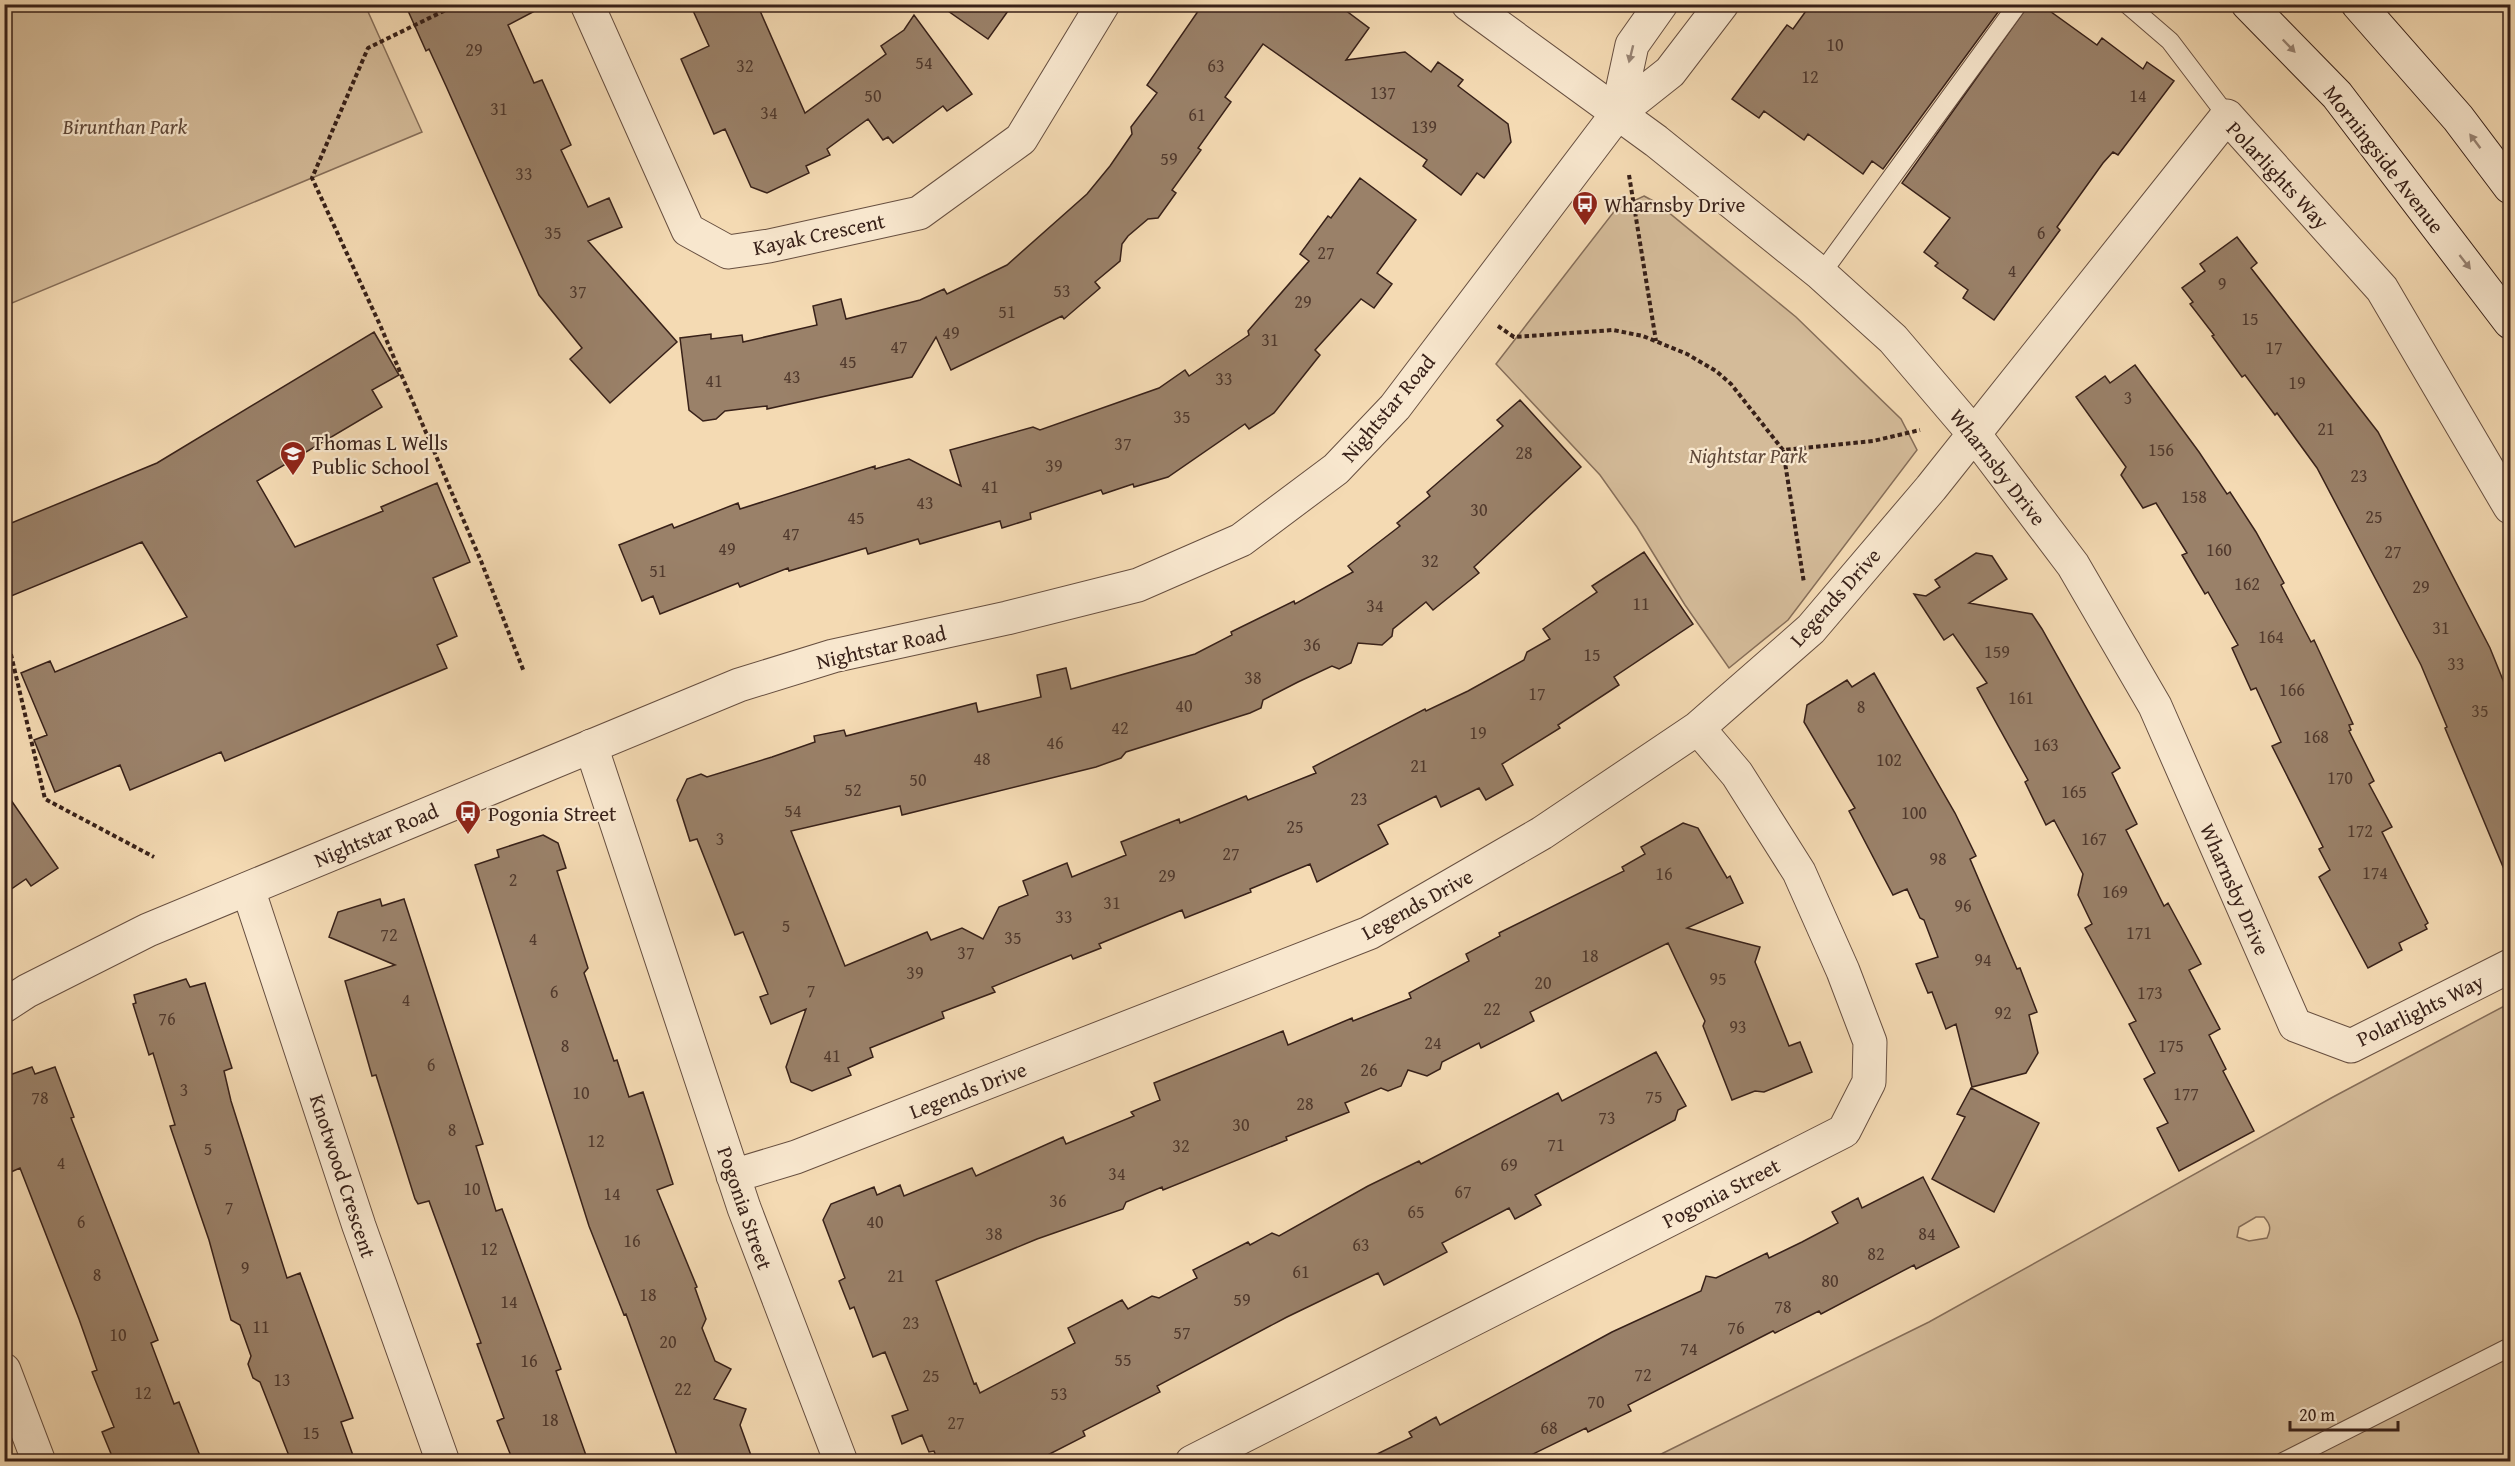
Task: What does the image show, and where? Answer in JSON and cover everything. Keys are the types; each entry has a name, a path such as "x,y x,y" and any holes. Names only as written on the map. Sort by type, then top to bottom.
{"street":[{"name":"Kayak Crescent","path":"587,4 688,230 728,252 769,246 919,213 1021,139 1103,4"},
{"name":"Wharnsby Drive","path":"1468,4 1656,141 1821,274 1893,339 1974,434 2073,565 2155,706 2295,1025"},
{"name":"Nightstar Road","path":"1617,114 1632,45 1661,4"},
{"name":"Nightstar Road","path":"4,1006 27,991 148,930 739,684 833,656 1006,618 1138,585 1242,540 1336,470 1395,407 1617,114 1670,72 1722,4"},
{"name":"Morningside Avenue","path":"2248,4 2337,95 2511,322"},
{"path":"2358,4 2458,118 2511,187"},
{"name":"Polarlights Way","path":"1974,434 2227,116 2382,289 2511,507"},
{"name":"Legends Drive","path":"733,1176 796,1157 1369,933 1542,833 1698,728 1811,629 1974,434"},
{"name":"Pogonia Street","path":"1192,1461 1844,1131 1869,1082 1870,1042 1843,971 1799,872 1737,774 1698,728"},
{"name":"Pogonia Street","path":"591,746 733,1176 822,1417 841,1461"},
{"name":"Knotwood Crescent","path":"249,889 359,1226 443,1461"},
{"name":"Polarlights Way","path":"2295,1025 2351,1046 2511,966"},
{"path":"4,1370 39,1461"}],"lane":[{"path":"1821,274 2018,4"},
{"path":"2127,4 2170,41 2227,116"},
{"path":"2283,1461 2511,1347"}],"path":[{"path":"458,4 368,48 312,178 394,357 481,561 524,672"},
{"path":"1629,175 1656,341"},
{"path":"1470,308 1514,337 1603,329 1631,333 1698,359 1721,375 1740,393 1783,450 1811,629"},
{"path":"1783,450 1873,441 1920,430"},
{"path":"4,625 45,799 154,857"}],"green space":[{"name":"Birunthan Park","path":"4,5 365,5 422,132 5,306"},
{"name":"Nightstar Park","path":"1644,196 1657,203 1796,317 1901,419 1917,450 1788,620 1729,668 1685,605 1637,527 1600,475 1496,364 1616,209"},
{"path":"2510,1003 2510,1461 1645,1462 1929,1322 2333,1097","holes":["2256,1217 2264,1217 2270,1227 2267,1238 2249,1241 2237,1237 2239,1227"]}],"building":[{"path":"405,4 548,4 508,25 534,83 542,80 571,145 561,150 588,207 609,198 622,227 588,241 677,342 610,403 570,359 582,348 539,295 429,49 426,51"},
{"path":"690,4 757,4 805,113 886,54 881,46 904,30 914,15 972,94 947,111 943,106 893,143 888,137 883,140 868,119 827,149 830,155 806,166 809,173 767,193 751,187 725,129 714,134 681,59 709,46"},
{"path":"938,4 1013,4 988,39"},
{"path":"1203,4 1337,4 1369,28 1346,60 1405,52 1431,72 1438,62 1463,80 1458,86 1508,124 1511,142 1484,178 1477,173 1461,195 1423,166 1427,160 1263,44 1225,97 1231,102 1198,148 1201,150 1172,190 1176,193 1158,218 1148,219 1128,236 1122,244 1120,261 1095,282 1100,288 1064,319 1062,316 951,370 936,337 912,377 767,409 767,406 725,411 716,419 703,421 689,410 680,338 711,334 711,339 742,335 743,342 817,325 813,306 841,299 846,319 920,300 944,289 947,294 1007,265 1087,194 1110,166 1132,134 1131,127 1157,93 1147,85"},
{"path":"1811,4 2004,4 1883,169 1872,161 1863,174 1808,134 1804,140 1764,111 1759,118 1732,99 1787,25 1793,29"},
{"path":"2029,4 2040,4 2097,45 2102,38 2143,69 2147,62 2174,81 2118,155 2113,152 2103,163 2057,227 2060,230 1994,320 1963,298 1968,290 1935,266 1938,263 1924,252 1950,218 1902,183"},
{"path":"1360,178 1416,220 1377,273 1392,284 1374,308 1361,299 1315,350 1320,355 1274,413 1249,429 1245,424 1168,477 1134,487 1133,484 1103,494 1101,490 1030,513 1031,519 1002,528 1000,521 920,544 918,539 868,554 866,548 789,571 788,568 740,587 738,583 660,614 653,596 642,601 619,545 672,524 674,528 738,503 740,509 875,466 875,469 909,459 961,486 950,450 1033,427 1040,430 1159,388 1185,370 1189,376 1249,335 1248,331 1309,261 1300,254 1328,216 1331,218"},
{"path":"2237,237 2257,263 2251,268 2378,432 2490,648 2511,700 2511,886 2421,665 2317,468 2277,413 2275,415 2245,375 2242,377 2190,304 2193,302 2182,288 2205,271 2200,264"},
{"path":"374,332 399,375 372,390 382,407 257,481 295,547 383,511 381,507 437,483 470,562 433,578 457,636 437,645 447,668 225,761 221,752 130,790 120,765 55,792 34,740 47,735 21,673 50,661 55,672 187,617 142,542 4,599 4,526 157,463"},
{"path":"2135,365 2227,494 2230,492 2256,532 2284,583 2281,585 2311,642 2314,640 2353,724 2349,725 2351,730 2349,731 2374,781 2369,784 2392,827 2382,832 2428,923 2425,925 2427,929 2399,943 2402,950 2368,968 2319,877 2330,870 2319,849 2323,847 2272,746 2281,742 2256,688 2251,690 2232,648 2238,645 2208,592 2205,594 2182,555 2187,553 2156,503 2143,508 2121,475 2126,467 2076,397 2105,376 2110,383"},
{"path":"1520,400 1581,467 1474,567 1479,573 1433,610 1426,602 1393,629 1392,636 1382,645 1358,643 1351,663 1339,669 1332,666 1298,682 1263,700 1261,708 1126,752 1121,758 1096,767 902,815 900,806 791,831 845,966 927,932 931,940 962,928 983,939 999,907 1028,895 1023,881 1067,863 1072,877 1126,855 1121,842 1179,819 1180,823 1246,796 1248,800 1316,773 1313,767 1425,709 1426,711 1468,691 1524,660 1527,652 1550,639 1543,629 1597,592 1592,586 1644,552 1693,624 1614,677 1619,685 1558,725 1560,728 1502,764 1513,785 1486,800 1479,788 1441,807 1436,796 1378,825 1388,844 1317,882 1310,864 1250,889 1251,892 1185,918 1182,910 1099,944 1101,948 1073,959 1071,955 992,987 995,992 942,1012 944,1018 870,1048 873,1057 848,1068 851,1075 812,1091 791,1082 786,1067 806,1009 771,1024 760,997 768,994 743,932 735,935 697,839 690,841 677,800 687,779 701,774 707,777 772,757 815,742 814,736 844,730 846,736 976,703 978,712 1041,697 1037,675 1066,668 1071,689 1195,654 1232,635 1231,632 1294,601 1295,604 1353,572 1348,566 1400,526 1397,523 1430,496 1427,492 1503,426 1497,420"},
{"path":"1976,553 1992,556 2007,579 1969,603 2032,614 2042,629 2120,768 2112,773 2137,824 2126,830 2164,906 2168,903 2201,964 2189,970 2220,1029 2209,1035 2226,1069 2223,1071 2254,1131 2179,1171 2157,1128 2168,1123 2144,1079 2155,1073 2129,1024 2136,1021 2085,928 2092,924 2078,895 2083,874 2054,820 2046,825 2025,782 2028,780 1977,688 1987,683 1953,634 1944,640 1914,594 1926,596 1940,587 1935,580"},
{"path":"1874,673 1955,813 1976,856 1970,859 2017,969 2020,968 2037,1012 2029,1015 2038,1053 2026,1073 1972,1087 1956,1024 1946,1029 1932,992 1928,993 1916,964 1938,957 1924,920 1920,918 1907,889 1893,895 1849,811 1855,808 1804,722 1807,705 1847,680 1852,687"},
{"path":"4,790 58,868 31,886 26,879 4,894"},
{"path":"1683,823 1698,828 1727,878 1730,876 1743,903 1687,928 1760,947 1755,962 1789,1046 1800,1042 1812,1072 1764,1092 1755,1091 1732,1100 1703,1026 1705,1021 1668,943 1530,1012 1534,1021 1481,1048 1479,1043 1442,1062 1440,1069 1427,1076 1408,1070 1401,1086 1388,1091 1381,1088 1345,1103 1349,1112 1286,1137 1287,1140 1163,1190 1162,1187 1126,1202 1123,1209 1037,1239 936,1281 974,1384 976,1383 980,1393 1075,1343 1068,1328 1122,1300 1128,1309 1152,1296 1159,1298 1197,1278 1193,1270 1248,1242 1250,1245 1272,1233 1279,1236 1368,1186 1419,1161 1421,1164 1558,1093 1562,1101 1656,1052 1686,1106 1678,1110 1675,1120 1535,1195 1541,1205 1515,1219 1509,1208 1442,1243 1447,1252 1384,1285 1378,1273 1287,1317 1157,1386 1160,1392 1083,1431 1085,1436 1036,1461 938,1461 934,1451 929,1452 922,1435 902,1444 892,1416 908,1410 885,1352 873,1357 854,1307 850,1309 839,1281 845,1278 823,1220 831,1204 874,1187 877,1195 900,1185 904,1196 972,1168 976,1176 1063,1137 1066,1144 1134,1116 1131,1112 1160,1100 1154,1083 1283,1031 1288,1045 1352,1018 1353,1021 1411,998 1409,993 1469,961 1466,954 1500,936 1499,933 1624,871 1622,867 1645,854 1641,847"},
{"path":"543,835 558,843 566,868 557,871 588,968 584,973 614,1061 617,1060 629,1097 643,1092 664,1156 673,1184 657,1190 697,1287 695,1288 706,1319 702,1328 715,1361 731,1369 714,1399 746,1409 740,1425 753,1461 679,1461 626,1314 624,1315 589,1226 475,865 499,857 497,850"},
{"path":"380,899 382,906 404,899 483,1144 476,1146 496,1211 502,1209 561,1369 556,1371 588,1461 513,1461 497,1421 504,1418 477,1344 481,1343 429,1201 418,1204 415,1199 376,1075 372,1076 345,981 395,965 329,937 338,912"},
{"path":"186,979 190,987 205,983 232,1068 224,1071 231,1101 287,1278 300,1273 353,1418 341,1422 355,1461 291,1461 260,1382 253,1378 248,1364 251,1356 240,1325 231,1320 209,1240 170,1126 175,1125 153,1053 149,1055 133,1004 136,1003 134,995"},
{"path":"32,1067 35,1074 55,1067 74,1117 71,1118 158,1340 151,1343 174,1404 179,1402 202,1461 114,1461 102,1432 114,1427 92,1372 97,1370 79,1319 20,1168 4,1175 4,1077"},
{"path":"1971,1088 2039,1123 1994,1212 1932,1179 1965,1117 1957,1114"},
{"path":"1923,1177 1959,1247 1916,1269 1914,1265 1821,1314 1819,1311 1775,1333 1773,1331 1628,1405 1631,1411 1588,1432 1586,1428 1519,1461 1363,1461 1412,1437 1409,1432 1436,1417 1440,1425 1612,1332 1701,1291 1706,1276 1716,1278 1767,1253 1769,1258 1838,1223 1832,1212 1858,1198 1862,1208"}],"place":[{"name":"Wharnsby Drive","path":"1585,227"},
{"name":"Thomas L Wells Public School","path":"293,477"},
{"name":"Pogonia Street","path":"468,836"}]}
